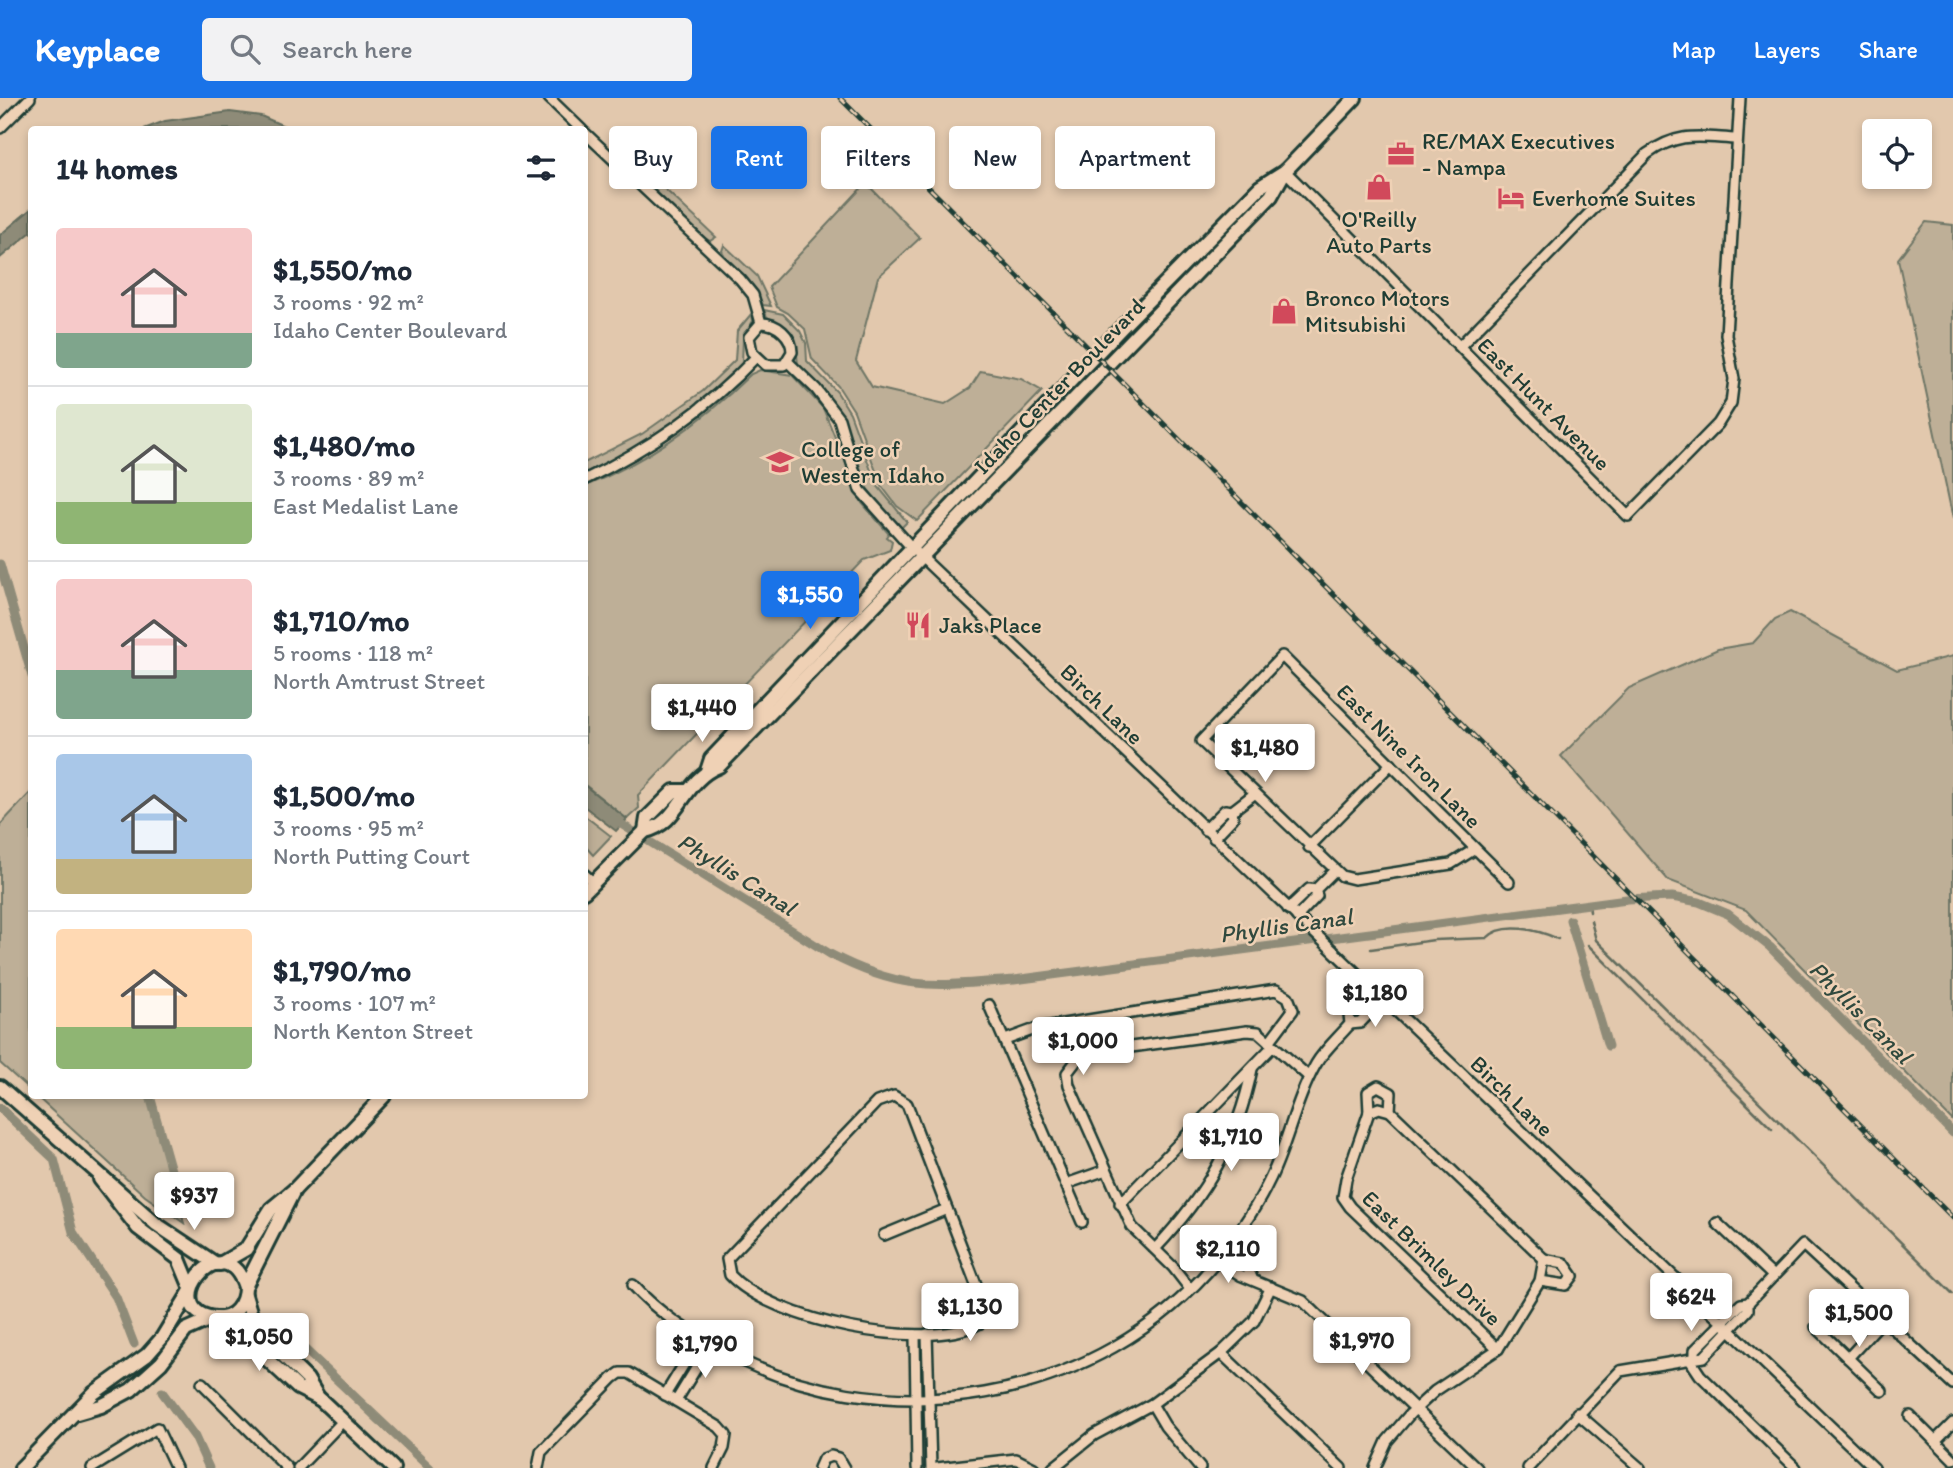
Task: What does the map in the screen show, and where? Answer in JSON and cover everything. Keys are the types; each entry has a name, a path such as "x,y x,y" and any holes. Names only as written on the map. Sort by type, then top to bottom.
{"main road":[{"name":"Idaho Center Boulevard","path":"707,771 711,759 1212,236 1261,187 1285,171 1355,98"},
{"name":"Idaho Center Boulevard","path":"588,883 645,831 657,829 684,800 686,791 707,771 719,766 923,558 1271,196 1285,171"},
{"path":"0,1087 96,1173 181,1243 237,1272 255,1328 307,1378 320,1399 393,1468"},
{"path":"29,1466 94,1393 147,1354 162,1338 202,1268 218,1264 246,1249 271,1209 295,1190 381,1099"},
{"path":"96,1173 138,1227 178,1259 197,1309 215,1318 298,1388 320,1399"},
{"path":"77,1413 101,1406 131,1390 161,1363 186,1330 237,1311 295,1190"}],"street":[{"path":"0,128 30,98"},
{"path":"549,98 578,126"},
{"path":"1460,346 1647,154 1666,140 1685,137 1737,139 1740,98"},
{"path":"588,136 740,279 753,295 761,323"},
{"name":"East Hunt Avenue","path":"1285,171 1628,516 1718,424 1731,403 1734,379 1726,335 1737,139"},
{"path":"761,323 777,327 789,340 792,352 788,362 770,366 752,352 749,337 761,323"},
{"path":"588,478 653,445 718,395 757,357"},
{"name":"Birch Lane","path":"788,362 816,389 839,419 860,490 912,548 1874,1468"},
{"name":"East Nine Iron Lane","path":"1254,794 1201,741 1282,656 1509,883"},
{"path":"1309,847 1391,764"},
{"path":"1205,830 1225,810 1232,811 1254,794 1334,871 1354,879 1451,864 1475,849"},
{"path":"1214,838 1233,818 1232,811"},
{"path":"1315,890 1334,871"},
{"path":"1288,909 1309,889 1315,890"},
{"path":"1297,917 1317,896 1315,890"},
{"path":"1350,1024 1349,1014 1370,987"},
{"path":"1004,1040 1038,1028 1276,990 1288,998 1293,1010 1252,1069 1120,1204"},
{"path":"633,1286 647,1301 701,1338 745,1363 792,1382 838,1394 916,1401 974,1396 1027,1384 1074,1367 1131,1336 1190,1289 1228,1247 1271,1176 1317,1062 1350,1024 1360,1023 1383,999"},
{"path":"989,1005 1082,1222"},
{"path":"1190,1289 1156,1249 1132,1227 1069,1085 1067,1073 1080,1056 1247,1031 1258,1032 1310,1077"},
{"path":"1156,1249 1209,1183 1234,1136 1252,1069"},
{"path":"1390,1111 1391,1093 1378,1086 1368,1092 1369,1112 1379,1108 1390,1111 1544,1259 1564,1263 1573,1276 1566,1285 1540,1281"},
{"path":"894,1096 907,1104 985,1313 980,1323 971,1328 927,1334 915,1335 831,1322 771,1302 736,1282 730,1275 727,1259 884,1098 894,1096"},
{"name":"East Brimley Drive","path":"1369,1112 1346,1179 1343,1197 1350,1208 1498,1349"},
{"path":"1066,1184 1106,1170"},
{"path":"884,1235 947,1209"},
{"path":"1717,1223 1773,1276"},
{"path":"1796,1468 1700,1375 1692,1359 1695,1350 1721,1323 1741,1304 1748,1303 1803,1245 1953,1384"},
{"path":"1228,1247 1247,1266 1252,1278"},
{"path":"1375,1468 1387,1441 1417,1408 1435,1391 1498,1349 1540,1281 1544,1259"},
{"path":"1217,1260 1240,1275 1303,1301 1477,1468"},
{"path":"1053,1468 1094,1435 1152,1404 1221,1353 1254,1321 1271,1287"},
{"path":"1528,1468 1577,1413 1620,1371 1704,1357 1748,1310 1748,1303"},
{"path":"1848,1358 1883,1320"},
{"path":"1816,1328 1882,1391"},
{"path":"927,1334 931,1468"},
{"path":"915,1335 917,1468"},
{"path":"665,1395 701,1338"},
{"path":"676,1401 711,1344"},
{"path":"1221,1353 1341,1468"},
{"path":"538,1468 541,1452 620,1373 629,1373 719,1427 726,1435 724,1448 713,1468"},
{"path":"202,1383 288,1468"},
{"path":"1152,1404 1165,1426 1200,1468"},
{"path":"1577,1413 1640,1468"},
{"path":"1910,1416 1953,1459"},
{"path":"298,1468 343,1421"},
{"path":"1935,1441 1953,1423"},
{"path":"92,1468 157,1428 176,1468"},
{"path":"819,1468 823,1459 831,1456 838,1458 844,1468"},
{"path":"937,1468 1016,1460 1034,1468"}],"shaded area":[{"path":"230,112 261,116 284,126 152,126 165,121"},
{"path":"653,189 665,189 716,237 710,241"},
{"path":"860,189 872,189 920,238 878,277 856,361 872,387 945,404 970,388 981,371 1021,379 1042,391 917,521 897,506 881,485 854,411 838,386 812,359 805,329 777,307 769,287"},
{"path":"28,212 28,235 0,258 0,235"},
{"path":"1926,222 1953,225 1953,519 1898,259"},
{"path":"724,245 757,276 771,306 763,305 754,289 726,258 722,251"},
{"path":"764,310 783,314 800,331 806,343 807,361 837,392 850,413 876,484 907,522 901,528 882,509 867,488 847,428 835,405 798,364 795,338 781,324 767,317"},
{"path":"752,313 753,321 743,338 742,364 729,380 670,427 588,472 588,461 642,434 703,391 735,360 737,331"},
{"path":"760,370 792,375 823,408 862,503 889,534 887,537 892,541 890,550 864,560 638,795 639,808 627,819 588,787 588,485 631,465 674,438 714,408 751,374"},
{"path":"1790,612 1897,670 1953,656 1953,1121 1746,910 1668,880 1561,756 1629,688 1718,649 1753,643 1775,619"},
{"path":"588,788 627,819 616,831 588,809"},
{"path":"28,795 28,1088 0,1063 0,825"},
{"path":"588,818 611,836 593,855 588,849"},
{"path":"39,1099 149,1099 184,1223 145,1196"}],"waterway":[{"path":"0,564 28,662"},
{"name":"Phyllis Canal","path":"613,819 830,954 878,975 920,984 1014,980 1627,899 1672,897 1699,902 1728,914 1770,947 1953,1133"},
{"name":"Phyllis Canal","path":"1589,903 1590,912"},
{"path":"1570,920 1608,1046"},
{"path":"1591,921 1596,940 1953,1294"},
{"path":"1371,949 1434,940 1487,938 1511,928 1531,930 1558,939"},
{"path":"1588,945 1772,1129"},
{"path":"151,1099 183,1213"},
{"path":"0,1108 54,1159 73,1232 116,1297 134,1344"},
{"path":"296,1341 430,1468"},
{"path":"162,1392 195,1437 209,1468"}],"railway":[{"path":"840,98 1953,1218"}],"place":[{"name":"RE/MAX Executives - Nampa","path":"1401,154"},
{"name":"O'Reilly Auto Parts","path":"1379,187"},
{"name":"Everhome Suites","path":"1511,198"},
{"name":"Bronco Motors Mitsubishi","path":"1284,311"},
{"name":"College of Western Idaho","path":"780,462"},
{"name":"Jaks Place","path":"918,625"}]}
